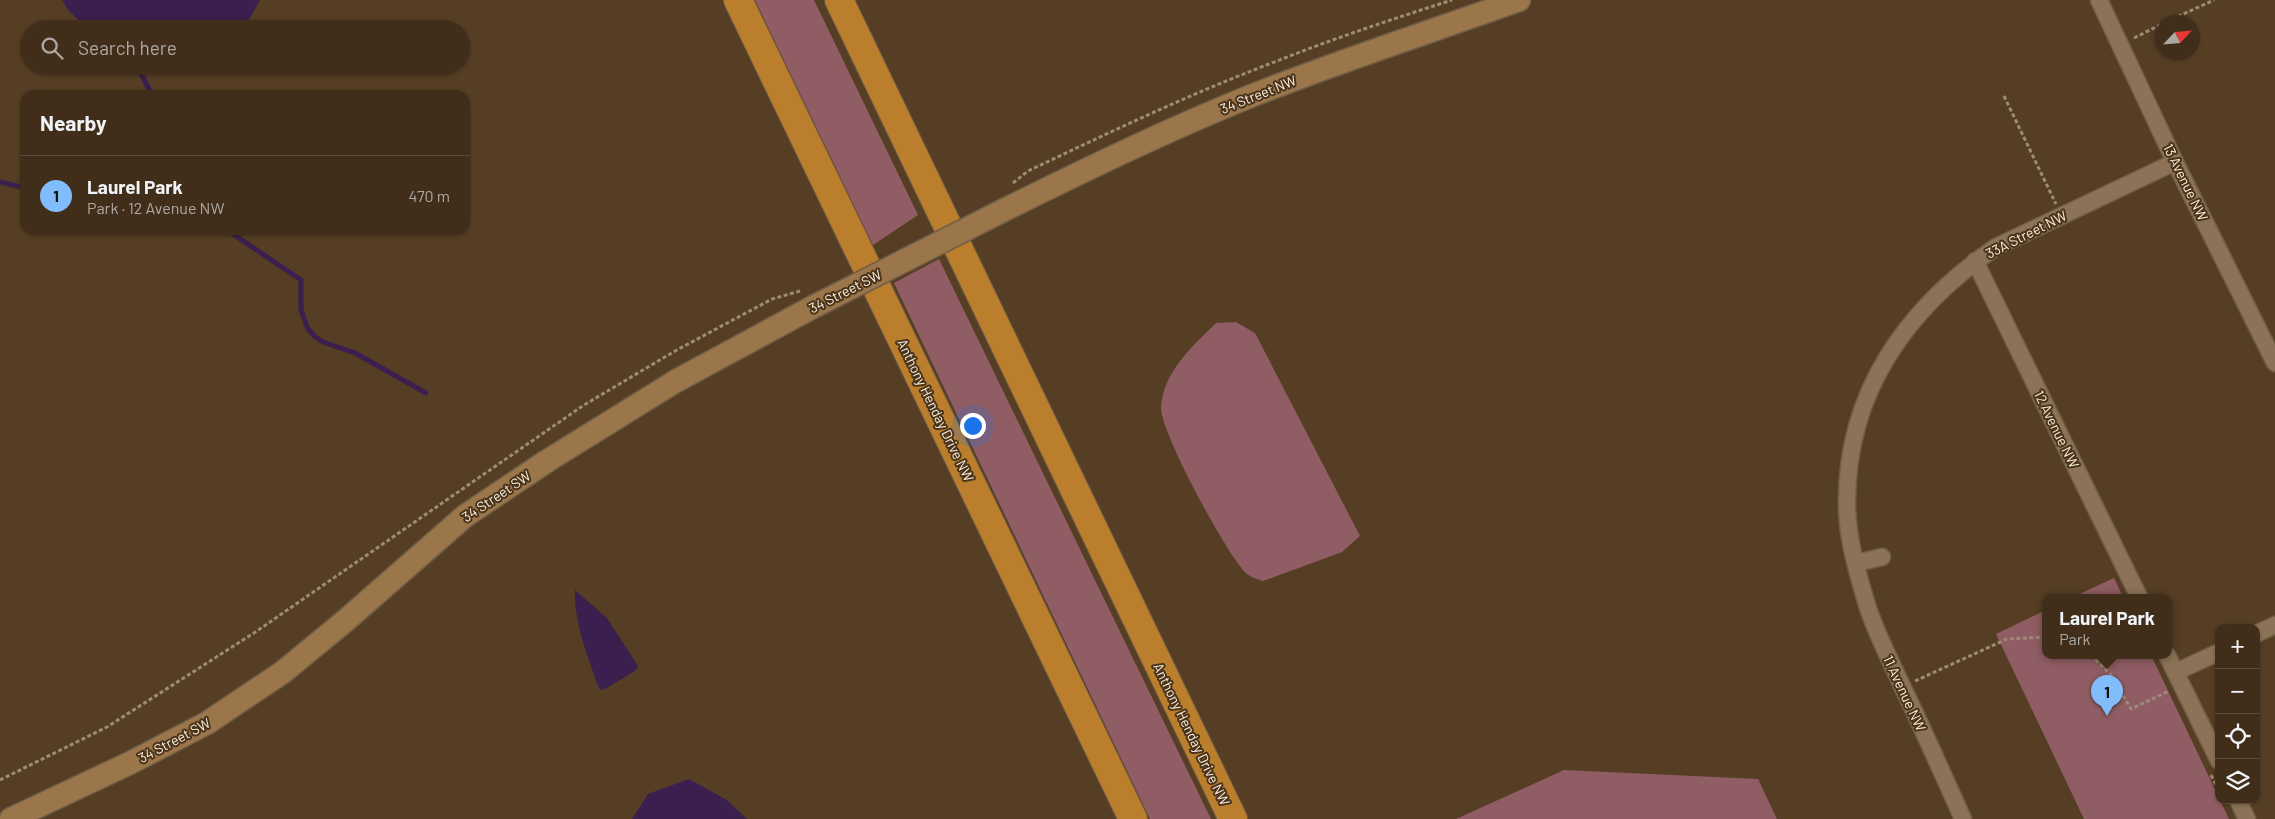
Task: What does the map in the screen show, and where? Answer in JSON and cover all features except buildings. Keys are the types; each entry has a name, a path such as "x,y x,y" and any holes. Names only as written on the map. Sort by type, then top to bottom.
{"highway":[{"name":"Anthony Henday Drive NW","path":"738,0 1133,819"},
{"name":"Anthony Henday Drive NW","path":"839,0 1233,819"}],"main road":[{"name":"34 Street NW","path":"1006,209 1142,143 1251,96 1352,58 1519,0"},
{"name":"34 Street SW","path":"11,819 130,763 206,723 283,672 345,621 465,516 547,461 807,299 1006,209"}],"street":[{"name":"13 Avenue NW","path":"2099,0 2175,162 2275,362"},
{"name":"33A Street NW","path":"1847,506 1848,478 1856,433 1876,376 1900,338 1932,297 1996,246 2175,162"},
{"name":"12 Avenue NW","path":"1975,261 2138,594"},
{"name":"11 Avenue NW","path":"1847,506 1856,563 1869,609 1886,651 1963,819"},
{"path":"1856,563 1882,558"},
{"path":"2260,632 2275,625"},
{"path":"2176,672 2215,654"},
{"path":"2169,659 2219,759"},
{"path":"2240,804 2247,819"}],"path":[{"path":"2181,15 2214,0"},
{"path":"2120,45 2155,28"},
{"path":"2004,96 2061,215"},
{"path":"0,780 107,727 254,633 584,405 772,299 807,299"},
{"path":"1913,682 2007,639 2042,637"},
{"path":"2095,659 2111,675 2132,709 2171,690"}],"shaded area":[{"path":"62,0 260,0 249,20 79,20 68,10"},
{"path":"755,0 814,0 918,215 873,245"},
{"path":"939,259 1211,819 1150,819 894,283"},
{"path":"1236,322 1255,333 1360,536 1342,552 1263,581 1246,573 1225,544 1182,465 1163,420 1161,407 1167,382 1188,351 1216,323"},
{"path":"2114,578 2122,594 2079,594"},
{"path":"575,590 607,618 638,666 635,671 605,689 600,690 585,649 579,626"},
{"path":"2042,612 2042,659 2153,659 2215,790 2215,804 2222,804 2229,819 2084,819 1996,634"},
{"path":"1564,770 1758,779 1777,819 1456,819"},
{"path":"689,779 727,800 747,819 632,819 648,794"}],"waterway":[{"path":"142,75 149,90"},
{"path":"0,182 20,187"},
{"path":"234,235 301,280 301,310 308,329 314,336 323,342 355,353 426,393"}],"place":[{"name":"Laurel Park","path":"2107,716"}]}
